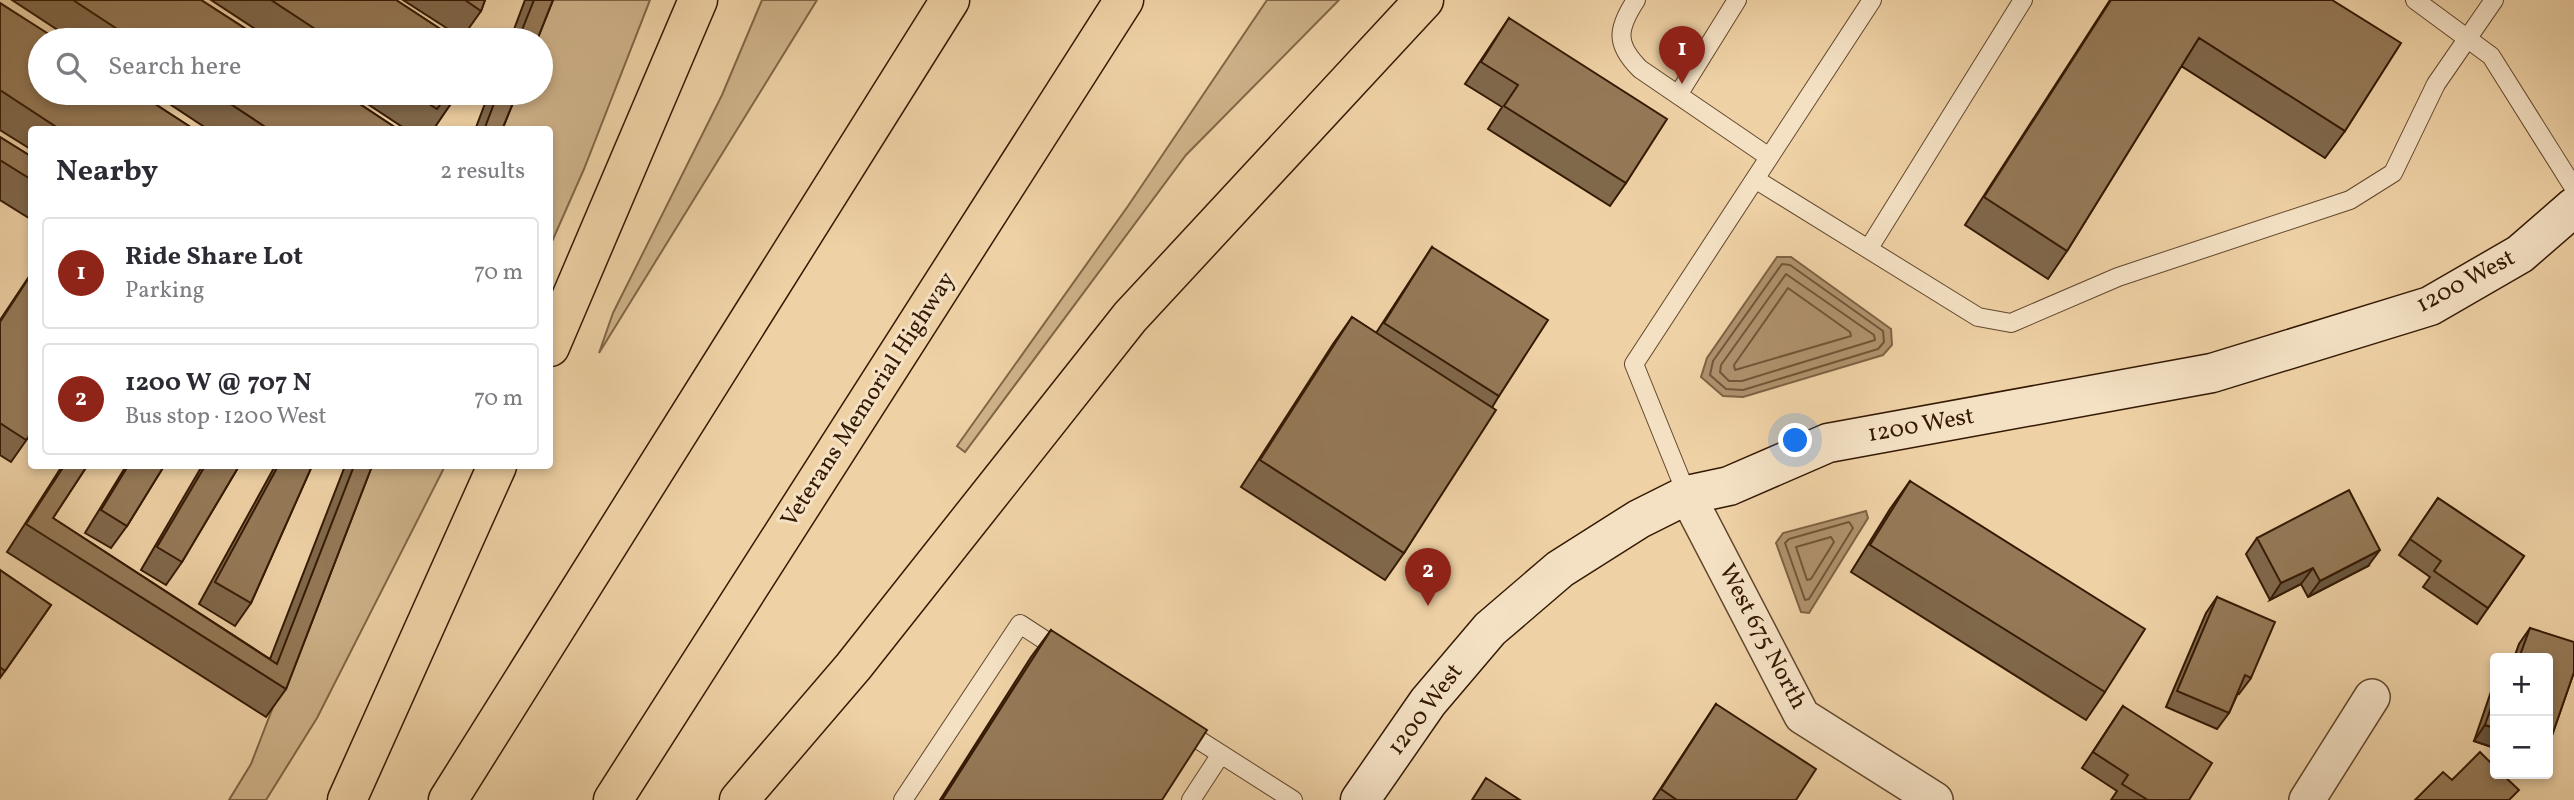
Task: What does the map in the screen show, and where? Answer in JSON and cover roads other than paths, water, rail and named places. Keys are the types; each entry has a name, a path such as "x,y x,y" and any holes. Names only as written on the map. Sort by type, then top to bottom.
{"highway":[{"path":"553,340 698,0"},
{"path":"448,800 950,0"},
{"name":"Veterans Memorial Highway","path":"613,800 1124,0"},
{"path":"739,800 853,667 1129,317 1424,0"},
{"path":"347,800 495,469"}],"street":[{"name":"1200 West","path":"1360,800 1428,702 1490,629 1560,569 1639,519 1687,495 1729,485 1828,443 2212,373 2430,306 2520,254 2574,207"},
{"name":"West 675 North","path":"1687,495 1802,716 1935,800"},
{"path":"2307,800 2372,697"}],"lane":[{"path":"1636,0 1620,35 1625,54 1640,69 1769,157"},
{"path":"1678,95 1737,0"},
{"path":"1687,495 1634,364 1872,0"},
{"path":"1869,248 2023,0"},
{"path":"2415,0 2491,56 2574,188"},
{"path":"1755,179 1978,317 2011,323 2131,273 2350,200 2393,173 2436,84 2494,0"},
{"path":"903,800 1020,624 1076,660"},
{"path":"1165,718 1293,800"},
{"path":"1191,800 1221,754"}],"water":[{"path":"1777,257 1791,257 1891,329 1892,345 1883,355 1743,397 1723,396 1701,377 1707,358"},
{"path":"1866,511 1868,518 1809,613 1801,612 1776,543 1783,533"}],"place":[{"name":"Ride Share Lot","path":"1682,84"},
{"name":"1200 W @ 707 N","path":"1428,606"}]}
